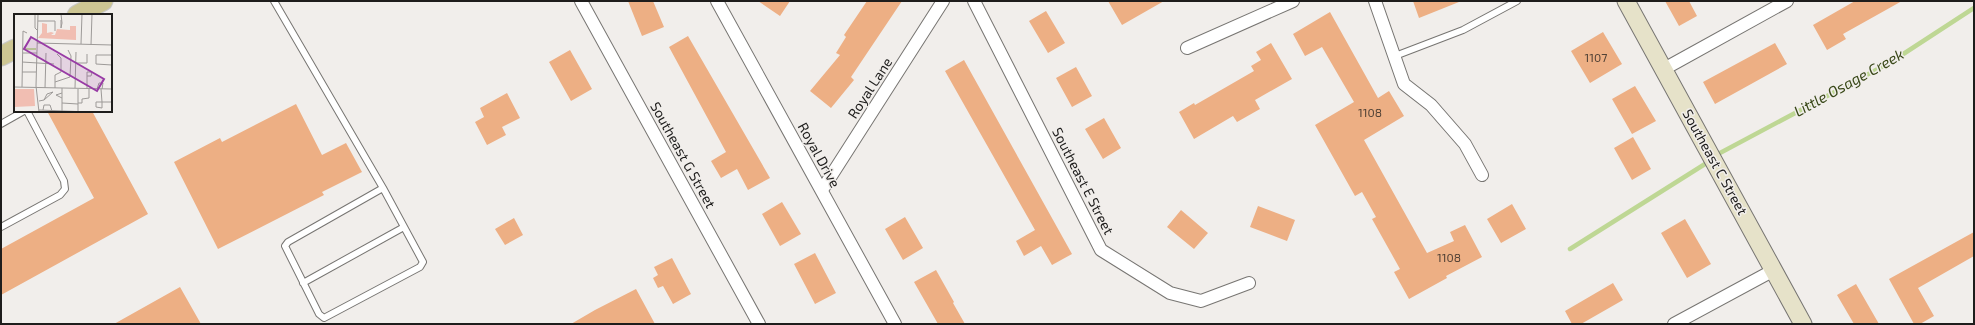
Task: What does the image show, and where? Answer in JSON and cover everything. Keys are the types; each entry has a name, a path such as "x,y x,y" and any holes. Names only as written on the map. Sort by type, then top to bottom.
{"main road":[{"path":"79,14 103,1"}],"street":[{"name":"Southeast G Street","path":"581,1 756,323"},
{"name":"Royal Drive","path":"717,1 895,324"},
{"name":"Royal Lane","path":"822,190 943,1"},
{"name":"Southeast E Street","path":"974,1 1101,250 1170,293 1202,301 1249,283"},
{"path":"1187,48 1292,1"},
{"path":"1375,1 1404,84 1431,105 1465,144 1482,175"},
{"name":"Southeast C Street","path":"1626,1 1803,324"},
{"path":"1664,69 1787,1"},
{"path":"1674,324 1774,270"}],"lane":[{"path":"274,1 383,188 423,262 420,267 324,318 319,314 285,246 288,242 383,188"},
{"path":"1394,56 1463,30 1517,1"},
{"path":"1,124 24,112"},
{"path":"1,227 60,195 64,188 64,181 27,112"},
{"path":"303,283 404,227"}],"building":[{"path":"628,1 653,1 664,27 642,36"},
{"path":"758,1 790,1 780,16"},
{"path":"867,1 902,1 851,77 854,80 831,108 810,91 840,55 836,53 846,37 844,35"},
{"path":"1108,1 1164,1 1122,25"},
{"path":"1413,1 1459,1 1459,2 1419,18"},
{"path":"1665,1 1689,1 1697,16 1679,26"},
{"path":"1855,1 1902,1 1843,34 1846,39 1827,50 1813,25"},
{"path":"1046,11 1065,43 1048,53 1029,21"},
{"path":"1330,12 1378,98 1389,91 1404,116 1364,140 1427,253 1454,241 1450,232 1465,225 1482,257 1446,276 1447,278 1409,299 1394,272 1400,269 1372,219 1376,217 1362,192 1355,196 1315,125 1354,102 1322,47 1305,56 1293,34"},
{"path":"1603,32 1622,64 1590,83 1571,51"},
{"path":"688,36 770,178 748,190 737,169 721,178 711,161 726,152 669,47"},
{"path":"1271,43 1292,79 1255,100 1260,109 1237,122 1233,116 1194,139 1179,112 1194,103 1195,105 1254,71 1251,66 1261,60 1256,52"},
{"path":"1775,43 1787,64 1715,104 1703,82"},
{"path":"570,50 592,89 571,101 549,62"},
{"path":"964,60 1072,254 1052,265 1041,246 1024,256 1016,241 1035,230 945,71"},
{"path":"1076,67 1092,96 1072,107 1056,78"},
{"path":"1635,86 1656,121 1632,134 1612,99"},
{"path":"507,93 520,118 502,127 506,135 487,145 475,122 484,117 480,108"},
{"path":"296,104 322,155 346,143 362,172 322,192 324,195 218,249 174,162 220,138 222,142"},
{"path":"48,112 93,112 148,214 1,295 1,249 94,198"},
{"path":"1104,118 1121,148 1103,159 1085,129"},
{"path":"1633,137 1651,169 1632,180 1614,148"},
{"path":"782,202 801,234 780,246 762,214"},
{"path":"1512,204 1526,229 1501,243 1487,219"},
{"path":"1258,206 1295,220 1287,241 1250,227"},
{"path":"1181,210 1208,233 1194,249 1167,227"},
{"path":"905,217 923,248 903,260 885,229"},
{"path":"514,218 523,235 505,245 495,229"},
{"path":"1685,219 1711,264 1687,278 1661,233"},
{"path":"1974,232 1974,256 1918,288 1934,316 1920,324 1914,324 1889,279"},
{"path":"815,253 836,293 815,304 794,264"},
{"path":"672,258 691,294 673,304 663,286 658,288 653,278 658,275 654,267"},
{"path":"936,270 965,324 938,324 914,282"},
{"path":"1613,283 1623,300 1581,324 1572,324 1565,311"},
{"path":"1856,284 1879,324 1854,324 1837,295"},
{"path":"180,287 201,324 114,324"},
{"path":"636,289 655,324 571,324 595,310"}],"waterway":[{"name":"Little Osage Creek","path":"1720,153 1891,62 1974,8"},
{"name":"Little Osage Creek","path":"1570,249 1705,164"}]}
